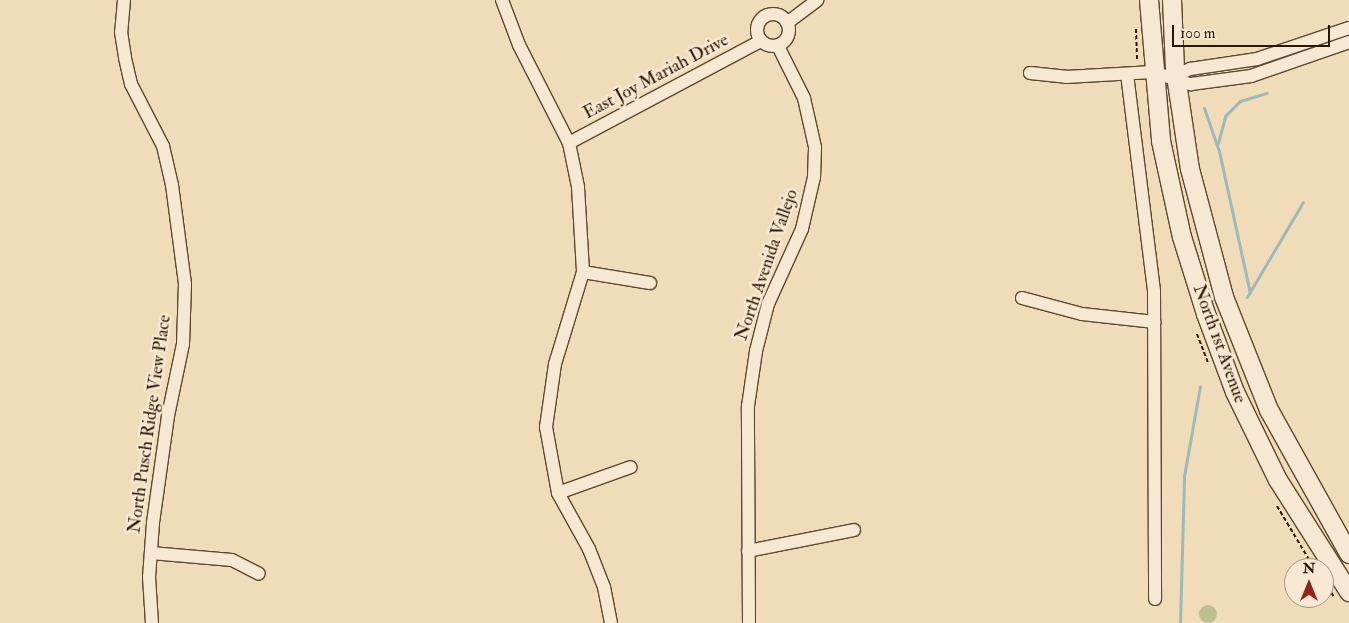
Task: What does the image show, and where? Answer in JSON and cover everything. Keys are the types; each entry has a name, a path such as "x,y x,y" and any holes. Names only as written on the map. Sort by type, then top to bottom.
{"main road":[{"name":"North 1st Avenue","path":"1149,0 1153,72 1172,190 1206,314 1235,392 1278,480 1342,595"},
{"name":"North 1st Avenue","path":"1172,0 1176,76 1199,209 1232,320 1269,410 1349,554"}],"street":[{"name":"North Pusch Ridge View Place","path":"124,0 121,32 125,58 131,84 163,146 172,185 185,284 183,344 160,464 151,553 152,623"},
{"path":"502,0 519,45 569,143 578,187 583,272 548,401 548,451 558,493 589,549 604,587 611,623"},
{"path":"787,23 817,0"},
{"path":"777,14 787,23 788,35 778,46 761,41 757,29 766,16 777,14"},
{"path":"1176,76 1190,69 1257,59 1349,28"},
{"name":"East Joy Mariah Drive","path":"569,143 761,41"},
{"path":"1030,73 1066,77 1153,72 1176,76 1192,84 1251,76 1349,42"},
{"name":"North Avenida Vallejo","path":"748,623 748,406 756,351 768,304 802,229 814,177 815,147 804,98 778,46"},
{"path":"1127,74 1155,322 1155,599"},
{"path":"583,272 650,283"},
{"path":"1022,298 1082,314 1155,322"},
{"path":"558,493 631,467"},
{"path":"748,551 854,530"},
{"path":"151,553 232,560 259,574"}],"path":[{"path":"1136,55 1137,43"}],"green space":[{"path":"1208,605 1214,608 1217,614 1214,620 1208,623 1202,620 1199,614 1202,608"}],"waterway":[{"path":"1218,143 1225,116 1240,101 1267,93"},
{"path":"1204,108 1219,151 1250,293"},
{"path":"1247,297 1303,202"},
{"path":"1180,623 1184,476 1200,386"}]}
